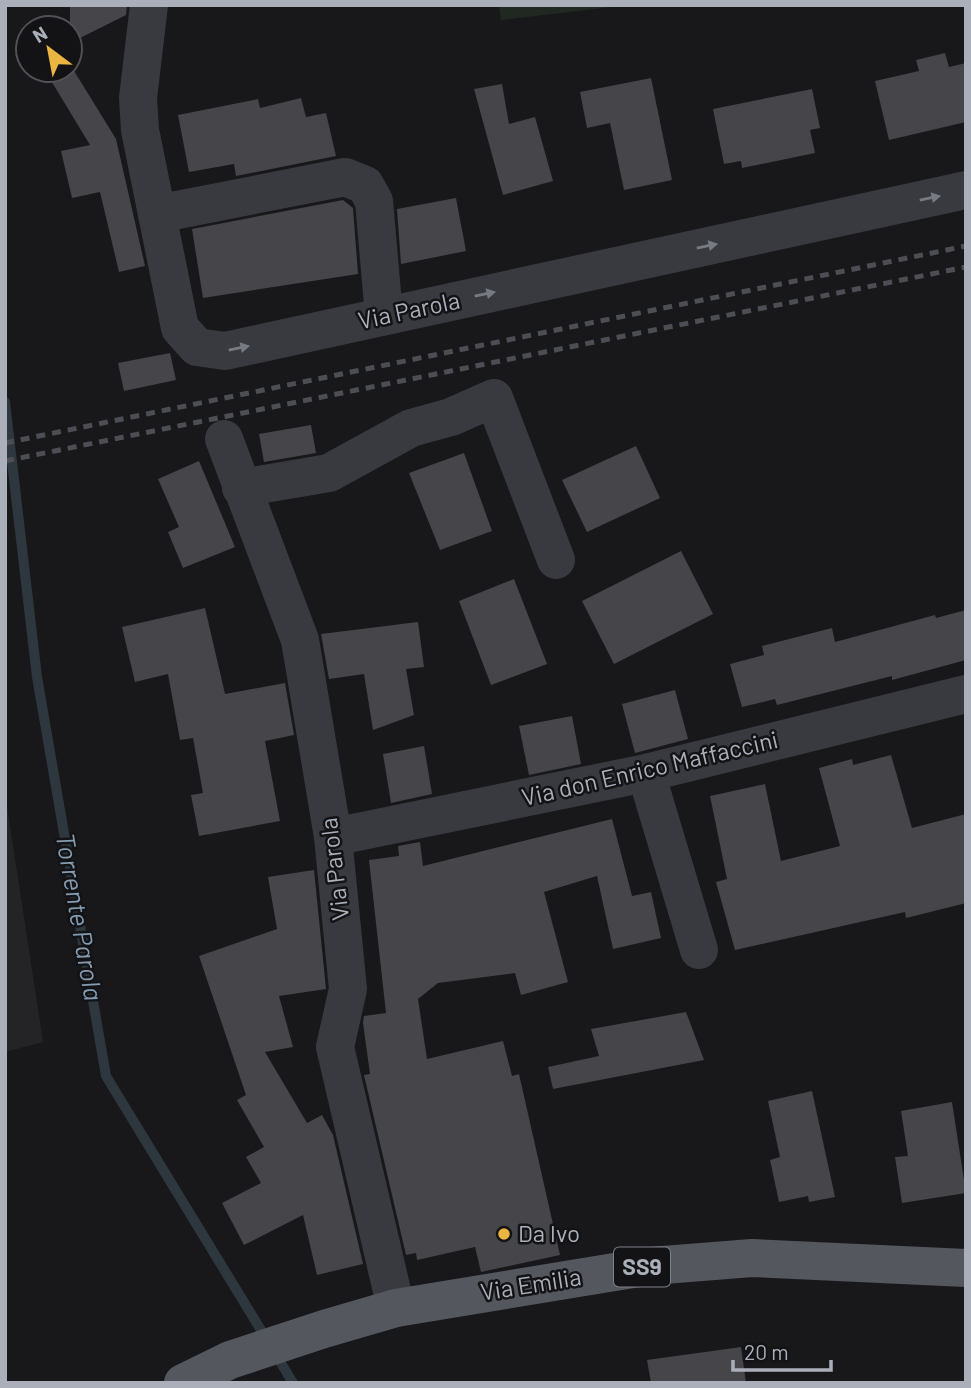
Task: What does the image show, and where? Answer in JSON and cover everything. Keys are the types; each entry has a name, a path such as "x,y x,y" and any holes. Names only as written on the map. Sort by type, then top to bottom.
{"main road":[{"name":"Via Emilia","path":"183,1383 230,1360 396,1308 651,1266 752,1258 966,1268"}],"street":[{"name":"Via Parola","path":"149,5 138,98 140,130 180,328 197,347 225,351 966,190"},
{"path":"157,214 345,177 365,185 374,201 384,316"},
{"path":"241,488 329,473 411,428 451,417 494,398 556,560"},
{"name":"Via Parola","path":"223,439 300,640 333,837 348,989 335,1047 396,1308"},
{"name":"Via don Enrico Maffaccini","path":"333,837 646,773 966,694"},
{"path":"646,773 699,950"}],"shaded area":[{"path":"499,5 629,5 501,20"},
{"path":"5,793 43,1042 5,1052"}],"building":[{"path":"70,5 127,5 126,15 84,36 84,14 70,14"},
{"path":"945,53 949,67 966,63 966,122 889,140 875,81 919,71 916,60"},
{"path":"651,78 672,180 624,190 610,123 587,128 580,92"},
{"path":"53,84 82,84 116,139 145,266 119,272 100,192 72,198 61,151 90,145"},
{"path":"502,84 509,124 535,117 553,181 503,195 474,89"},
{"path":"812,89 820,128 810,130 815,153 742,168 741,161 724,164 713,109"},
{"path":"301,98 306,117 326,113 336,156 236,176 234,164 189,172 178,115 258,99 260,108"},
{"path":"456,198 466,251 401,264 397,209"},
{"path":"343,200 353,208 358,274 203,298 192,229"},
{"path":"170,353 176,380 124,391 118,363"},
{"path":"311,425 316,453 264,462 259,434"},
{"path":"636,446 660,498 587,532 562,480"},
{"path":"464,453 492,531 440,550 409,473"},
{"path":"199,461 235,547 183,568 168,532 179,527 158,479"},
{"path":"681,551 713,614 614,664 582,601"},
{"path":"514,579 547,664 491,685 459,601"},
{"path":"205,608 225,694 285,683 294,735 265,741 280,821 199,836 191,795 203,793 193,738 180,740 168,674 135,682 122,627"},
{"path":"966,610 966,660 892,680 892,676 777,705 775,699 742,707 730,664 764,655 762,646 832,628 835,642 935,615 936,618"},
{"path":"418,622 424,667 406,669 414,715 373,730 364,674 329,679 321,634"},
{"path":"675,690 688,739 635,753 622,704"},
{"path":"572,716 581,764 529,775 519,726"},
{"path":"424,746 432,794 391,803 383,754"},
{"path":"891,755 912,828 966,814 966,903 906,918 905,912 735,950 716,882 727,879 710,796 765,784 781,861 840,846 819,768 852,759 853,765"},
{"path":"612,819 632,896 651,892 661,938 613,949 597,876 544,892 568,982 521,995 515,973 438,983 418,999 427,1059 503,1041 512,1076 519,1074 560,1255 481,1272 475,1247 417,1260 416,1253 406,1255 364,1075 370,1074 364,1016 386,1013 369,860 399,856 398,846 420,842 423,866"},
{"path":"314,870 326,989 279,996 293,1047 265,1052 307,1123 322,1115 333,1135 363,1264 317,1275 303,1215 244,1245 222,1203 261,1183 246,1157 264,1147 237,1100 246,1095 199,956 277,929 268,877"},
{"path":"686,1012 704,1060 553,1089 548,1067 599,1056 591,1029"},
{"path":"812,1091 835,1197 809,1202 808,1196 779,1202 770,1160 780,1157 768,1101"},
{"path":"952,1102 966,1193 902,1203 895,1157 908,1156 901,1111"},
{"path":"741,1347 746,1383 651,1383 647,1360"}],"waterway":[{"name":"Torrente Parola","path":"5,402 37,677 106,1076 267,1340"},
{"name":"Torrente Parola","path":"275,1353 293,1383"}],"railway":[{"path":"5,443 966,246"},
{"path":"5,461 966,267"}],"place":[{"name":"Da Ivo","path":"504,1234"}]}
